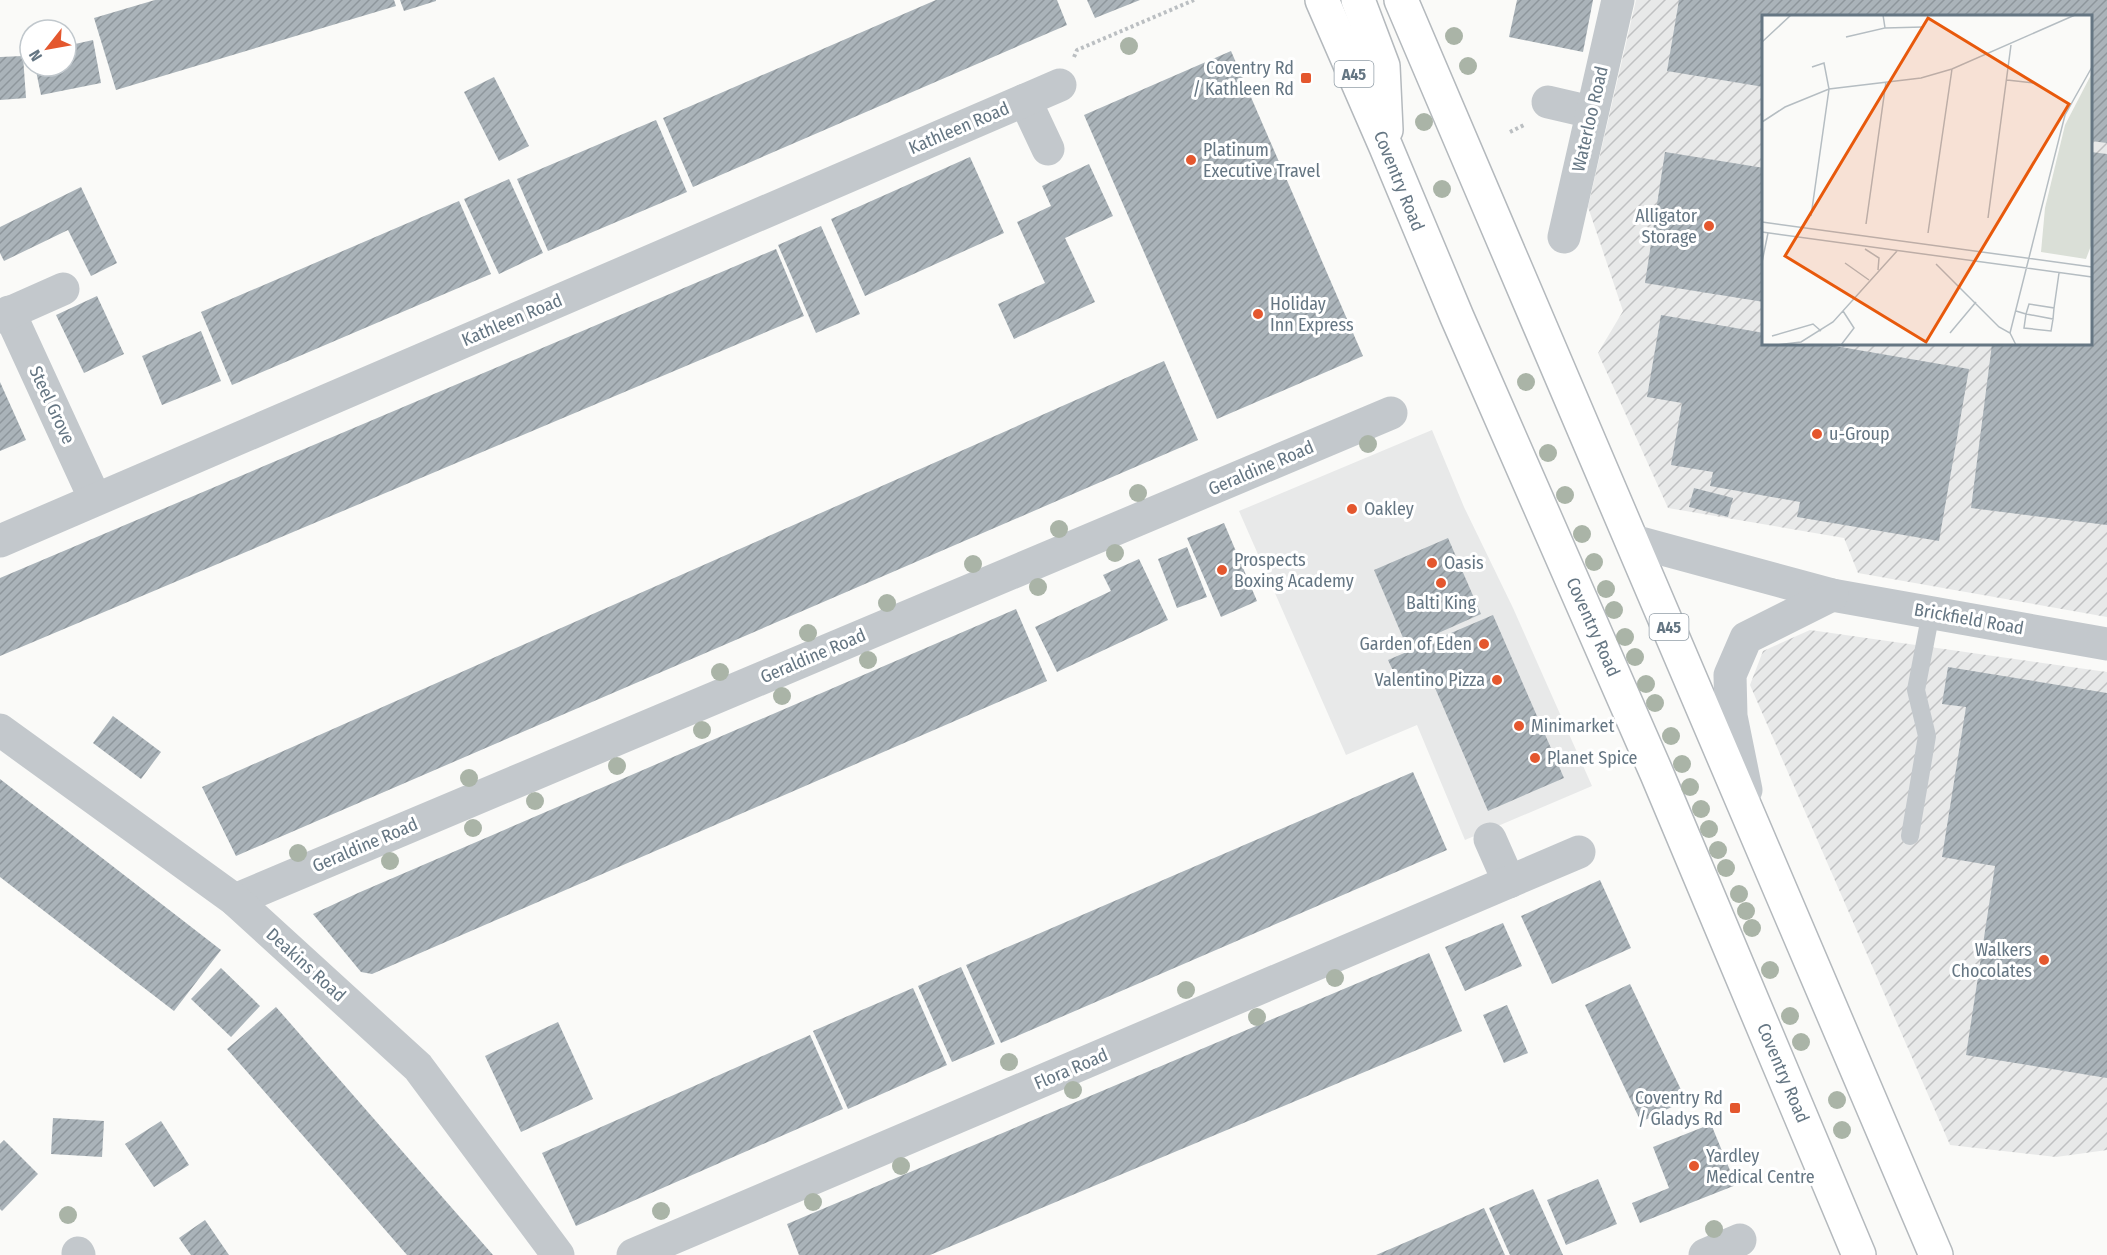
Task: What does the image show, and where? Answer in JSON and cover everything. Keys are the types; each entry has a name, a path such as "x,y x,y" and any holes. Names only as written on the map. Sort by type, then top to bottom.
{"highway":[{"name":"Coventry Road","path":"1322,0 1721,924 1859,1255"},
{"path":"1358,0 1383,66 1386,147"},
{"name":"A45","path":"1401,0 1936,1255"}],"street":[{"name":"Waterloo Road","path":"1564,237 1618,0"},
{"name":"Kathleen Road","path":"0,541 1060,85"},
{"name":"Kathleen Road","path":"1025,100 1048,149"},
{"path":"1548,102 1591,112"},
{"name":"Steel Grove","path":"63,289 5,315 95,499"},
{"name":"Geraldine Road","path":"235,900 1391,413"},
{"name":"Brickfield Road","path":"1633,541 1832,595 2107,644"},
{"path":"1753,823 1731,716 1730,675 1746,638 1832,595"},
{"name":"Deakins Road","path":"0,730 235,900 418,1067 558,1255"},
{"path":"1490,839 1509,882"},
{"name":"Flora Road","path":"633,1255 1579,852"},
{"path":"1705,1255 1740,1240"}],"lane":[{"path":"1910,836 1927,736 1916,690 1931,612"}],"path":[{"path":"1060,85 1077,50 1194,0"}],"shaded area":[{"path":"1636,0 2107,0 2107,617 1858,573 1844,538 1668,508 1598,353 1623,311 1588,207"},
{"path":"1432,430 1464,507 1513,608 1592,786 1465,840 1417,725 1346,755 1239,511"},
{"path":"1810,630 2107,672 2107,1150 2056,1157 1950,1145 1750,685 1763,651"}],"building":[{"path":"155,0 394,0 396,6 116,90 94,18"},
{"path":"400,0 436,0 436,1 404,11"},
{"path":"936,0 1057,0 1067,25 693,187 663,118"},
{"path":"1087,0 1140,0 1095,18"},
{"path":"1517,0 1593,0 1583,52 1509,37"},
{"path":"1679,0 2107,0 2107,143 2092,141 2092,15 1762,15 1762,87 1667,71"},
{"path":"93,40 101,83 41,95 37,78 78,78 78,43"},
{"path":"1231,51 1363,356 1217,419 1084,115"},
{"path":"18,56 18,78 25,78 26,98 0,100 0,57"},
{"path":"494,77 529,146 499,161 464,92"},
{"path":"656,120 687,192 548,251 517,179"},
{"name":"Alligator Storage","path":"1665,152 1762,168 1762,302 1645,283"},
{"path":"2092,152 2107,154 2107,525 1971,508 1992,345 2092,345"},
{"path":"970,157 1004,233 865,296 831,219"},
{"path":"1089,164 1113,216 1065,238 1095,302 1014,339 998,304 1045,283 1017,222 1051,206 1042,186"},
{"path":"509,179 543,253 499,274 464,199"},
{"path":"81,187 117,263 91,276 68,230 4,261 0,253 0,227"},
{"path":"459,201 491,274 232,385 201,312"},
{"path":"821,226 860,314 816,333 778,245"},
{"path":"776,249 804,316 0,656 0,578"},
{"path":"97,296 124,354 84,373 56,315"},
{"name":"u-Group","path":"1661,315 1762,333 1762,345 1829,345 1969,369 1939,541 1797,517 1800,502 1710,486 1713,472 1671,465 1682,403 1647,397"},
{"path":"201,331 221,381 162,405 142,356"},
{"path":"1164,361 1198,440 236,856 202,787"},
{"path":"0,382 26,440 0,451"},
{"path":"1694,488 1733,498 1728,517 1689,507"},
{"name":"Prospects Boxing Academy","path":"1224,523 1257,601 1221,617 1187,538"},
{"path":"1448,538 1481,614 1407,647 1374,570"},
{"path":"1187,547 1207,597 1177,608 1158,559"},
{"path":"1139,559 1168,620 1057,672 1035,627 1111,591 1103,575"},
{"path":"1016,609 1047,681 372,974 361,972 313,914 358,893"},
{"path":"1493,615 1564,778 1488,811 1429,674 1400,686 1388,660"},
{"name":"Walkers Chocolates","path":"1948,667 2107,693 2107,1078 1966,1055 1995,866 1942,857 1966,707 1942,704"},
{"path":"113,716 161,752 141,779 93,743"},
{"path":"1413,772 1447,850 1001,1043 966,965"},
{"path":"0,779 221,950 174,1011 0,877"},
{"path":"1600,880 1631,948 1552,984 1521,916"},
{"path":"1503,923 1522,966 1465,991 1445,947"},
{"path":"1429,953 1462,1031 930,1255 799,1255 787,1224"},
{"path":"961,967 995,1044 952,1062 918,986"},
{"path":"221,968 260,1006 231,1037 191,999"},
{"path":"1630,984 1686,1100 1641,1122 1585,1005"},
{"path":"913,988 947,1065 848,1109 813,1031"},
{"path":"1507,1005 1528,1053 1504,1063 1483,1015"},
{"path":"276,1007 493,1255 407,1255 227,1049"},
{"path":"558,1022 593,1099 521,1132 485,1056"},
{"path":"810,1035 843,1109 576,1226 542,1153"},
{"path":"53,1118 104,1121 102,1157 51,1154"},
{"path":"161,1121 189,1165 154,1187 125,1144"},
{"name":"Yardley Medical Centre","path":"1711,1124 1736,1185 1640,1223 1632,1203 1669,1188 1653,1147"},
{"path":"4,1140 38,1174 2,1211 0,1209 0,1144"},
{"path":"1598,1179 1617,1224 1566,1245 1547,1200"},
{"path":"1533,1189 1563,1255 1510,1255 1489,1208"},
{"path":"1484,1208 1505,1255 1376,1255 1411,1240"},
{"path":"205,1220 229,1255 191,1255 179,1238"}],"place":[{"name":"Coventry Rd / Kathleen Rd","path":"1306,78"},
{"name":"Platinum Executive Travel","path":"1191,160"},
{"name":"Alligator Storage","path":"1709,226"},
{"name":"Holiday Inn Express","path":"1258,314"},
{"name":"u-Group","path":"1817,434"},
{"name":"Oakley","path":"1352,509"},
{"name":"Oasis","path":"1432,563"},
{"name":"Prospects Boxing Academy","path":"1222,570"},
{"name":"Balti King","path":"1441,583"},
{"name":"Garden of Eden","path":"1484,644"},
{"name":"Valentino Pizza","path":"1497,680"},
{"name":"Minimarket","path":"1519,726"},
{"name":"Planet Spice","path":"1535,758"},
{"name":"Walkers Chocolates","path":"2044,960"},
{"name":"Coventry Rd / Gladys Rd","path":"1735,1108"},
{"name":"Yardley Medical Centre","path":"1694,1166"}]}
